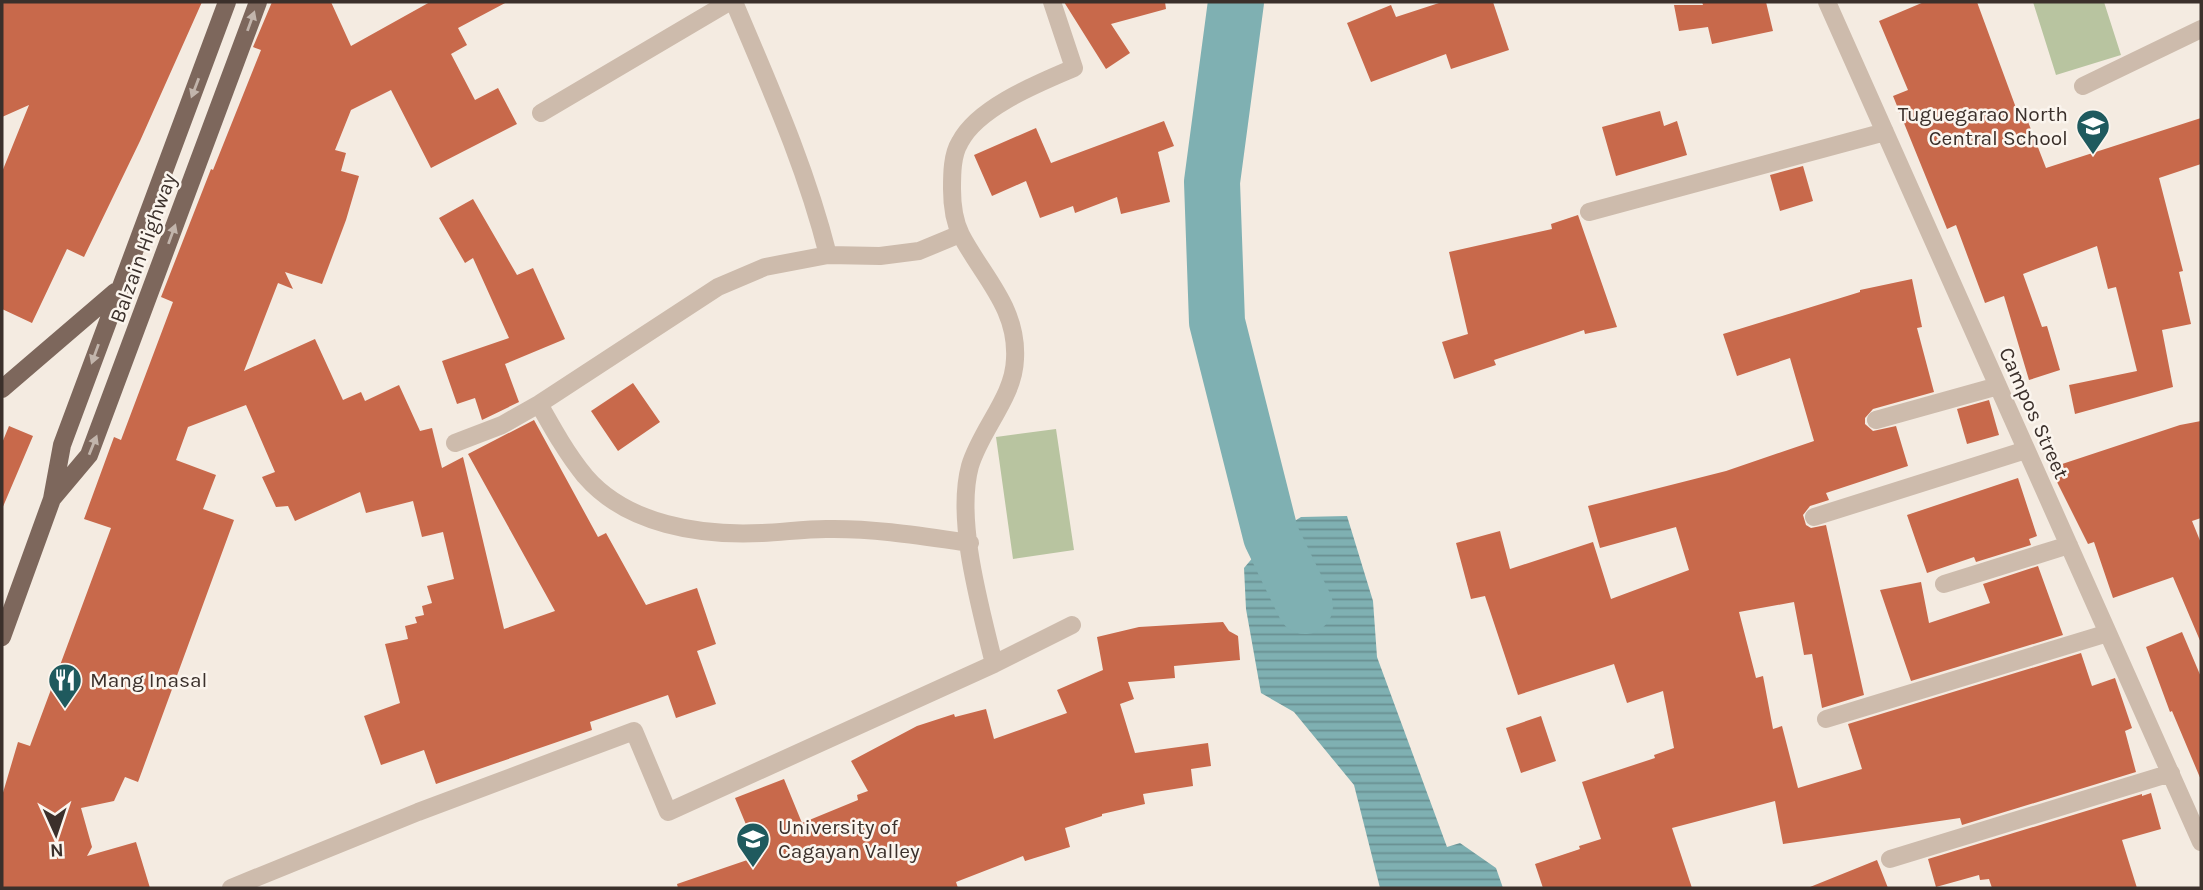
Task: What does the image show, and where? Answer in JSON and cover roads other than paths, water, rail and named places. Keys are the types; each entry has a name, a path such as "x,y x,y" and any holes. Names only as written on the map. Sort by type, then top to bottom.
{"main road":[{"name":"Balzain Highway","path":"2,637 52,499 62,444 227,2"},
{"name":"Balzain Highway","path":"52,499 89,455 258,2"},
{"path":"2,389 118,290 149,299"}],"street":[{"path":"541,113 729,2"},
{"path":"734,2 797,153 814,201 828,255"},
{"path":"994,664 978,593 965,507 970,468 980,438 1002,402 1016,362 1015,337 995,286 960,234 952,205 952,170 960,142 981,118 1023,89 1074,68 1052,2"},
{"name":"Campos Street","path":"1827,2 2201,842"},
{"path":"2083,86 2201,29"},
{"path":"1589,212 1885,132"},
{"path":"454,443 502,425 539,404 718,287 765,267 828,255 880,256 919,251 960,234"},
{"path":"1876,420 1998,386"},
{"path":"539,404 563,446 587,478 621,506 656,522 705,530 759,534 828,529 903,533 970,543"},
{"path":"1814,517 2026,450"},
{"path":"1944,584 2068,545"},
{"path":"231,888 418,812 634,731 668,812 994,664 1072,625"},
{"path":"1826,719 2108,633"},
{"path":"1890,859 2171,773"}],"water":[{"path":"1347,516 1373,601 1377,657 1447,847 1460,843 1496,868 1503,888 1380,888 1354,785 1294,712 1261,693 1246,609 1244,568 1271,536 1301,517"}],"waterway":[{"path":"1236,2 1212,182 1217,322 1271,536 1305,606"}],"place":[{"name":"Tuguegarao North Central School","path":"2093,156"},
{"name":"Mang Inasal","path":"65,710"},
{"name":"University of Cagayan Valley","path":"753,869"}]}
